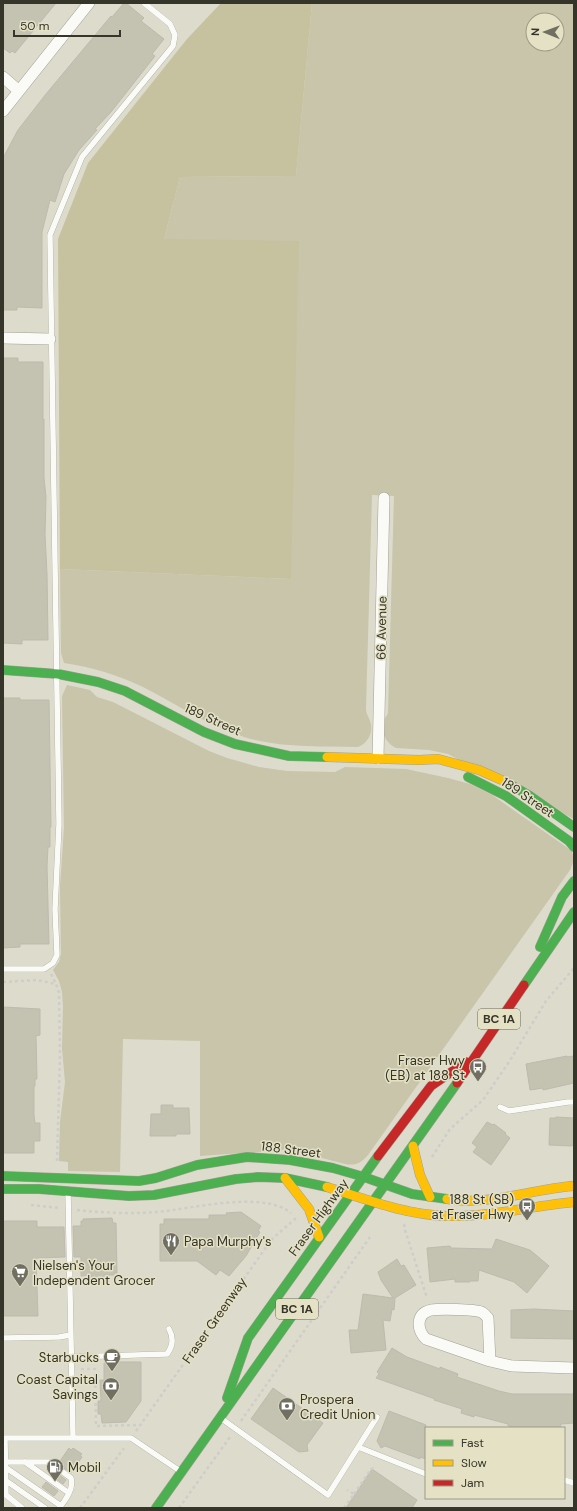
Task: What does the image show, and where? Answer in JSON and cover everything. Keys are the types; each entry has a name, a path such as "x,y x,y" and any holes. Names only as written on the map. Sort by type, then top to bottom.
{"street":[{"path":"3,110 89,3"},
{"path":"3,77 19,90"},
{"path":"3,338 50,339"},
{"name":"66 Avenue","path":"378,758 384,498"},
{"name":"189 Street","path":"3,670 86,678 112,686 141,699 217,738 243,747 268,753 288,756 419,760 438,759 479,770 524,792 574,827"},
{"name":"189 Street","path":"419,760 475,779 506,796 574,846"},
{"name":"Fraser Highway","path":"525,981 562,898 574,881"},
{"name":"Fraser Highway","path":"156,1508 413,1146 525,981 574,912"},
{"name":"Fraser Highway","path":"220,1417 248,1338 398,1128 431,1086 473,1057"},
{"path":"413,1146 420,1175 430,1197"},
{"name":"188 Street","path":"3,1176 138,1180 156,1178 196,1165 247,1157 272,1158 343,1170 402,1191 452,1200 481,1200 558,1187 574,1186"},
{"path":"3,1189 129,1196 154,1195 236,1179 258,1177 285,1178 322,1185 373,1202 421,1213 462,1216 480,1215 574,1202"},
{"path":"285,1178 309,1209 319,1237"},
{"path":"490,1361 488,1318 482,1313 474,1310 431,1310 422,1315 418,1325 420,1334 426,1339 490,1361 512,1366 574,1368"}],"lane":[{"path":"3,969 44,968 52,963 57,955 55,904 59,824 50,339 50,235 82,157 173,46 175,35 170,24 144,3"},
{"path":"500,1107 508,1111 574,1102"},
{"path":"63,1178 69,1192 72,1437"},
{"path":"71,1357 167,1354 171,1349 173,1342 169,1329"},
{"path":"3,1338 58,1337 70,1335"},
{"path":"220,1417 328,1495 377,1417"},
{"path":"22,1508 4,1495 5,1438 131,1438 182,1472"},
{"path":"358,1447 425,1474"},
{"path":"25,1462 69,1493"},
{"path":"49,1462 71,1478 72,1484 69,1493 60,1507 5,1464 49,1462"},
{"path":"5,1480 45,1508"}],"path":[{"path":"431,1159 450,1129 483,1100 509,1062 546,1001 574,968"},
{"path":"3,982 37,980 56,984 59,992 60,1055 57,1162"},
{"path":"79,1210 116,1213 158,1212 245,1202 260,1202 281,1206 296,1217"},
{"name":"Fraser Greenway","path":"135,1432 272,1239 299,1214"},
{"path":"404,1224 427,1298"},
{"path":"242,1419 372,1234"},
{"path":"82,1362 82,1369 95,1369 96,1426 140,1425"},
{"path":"179,1508 228,1440"},
{"path":"80,1508 125,1447"},
{"path":"344,1508 371,1470 376,1468"},
{"path":"347,1490 354,1494"}],"shaded area":[{"path":"221,3 312,3 296,176 180,177 164,239 299,241 291,579 60,569 58,239 88,163 187,39"},
{"path":"312,3 574,3 574,819 448,754 429,750 396,748 389,743 385,737 383,721 388,713 394,496 372,495 366,709 371,725 371,733 362,745 358,747 286,745 258,741 231,732 205,720 143,687 124,679 95,669 64,663 61,653 60,569 291,579 164,239 180,177 296,176"},
{"path":"67,685 90,690 97,697 113,702 209,751 259,767 287,771 335,772 345,767 406,769 470,784 492,795 572,851 574,860 570,870 368,1155 361,1162 352,1165 345,1164 303,1153 284,1150 200,1156 200,1041 123,1039 120,1172 68,1171 68,1162 59,1161 60,1122 65,1082 62,1048 63,1006 62,992 59,981 53,970 59,962 61,953 60,887 64,828 62,696"}],"building":[{"path":"3,3 56,3 15,53 12,51 10,53 3,48"},
{"path":"124,3 144,18 141,21 164,39 152,54 155,56 111,112 95,129 97,130 79,150 64,174 55,202 50,200 42,232 42,308 17,307 17,310 3,310 3,158 18,130 46,94 111,16 112,17"},
{"path":"3,358 18,358 18,362 43,362 48,640 22,640 22,644 3,643"},
{"path":"3,698 20,698 20,700 49,700 51,827 47,866 49,944 20,944 20,947 3,948"},
{"path":"3,1007 40,1009 40,1035 36,1036 37,1079 35,1079 34,1086 34,1115 35,1123 40,1123 40,1141 34,1141 34,1153 3,1153"},
{"path":"574,1056 574,1083 543,1090 543,1088 530,1090 526,1064"},
{"path":"161,1105 173,1105 173,1108 189,1108 190,1134 176,1134 176,1136 150,1136 151,1114 161,1114"},
{"path":"550,1118 574,1118 574,1145 549,1145"},
{"path":"487,1122 493,1125 494,1124 510,1138 491,1165 473,1152 477,1147 472,1143"},
{"path":"241,1212 261,1226 258,1231 260,1232 246,1256 229,1276 220,1270 216,1275 197,1261 160,1261 160,1224 164,1224 164,1219 209,1219 209,1215 227,1215 226,1213"},
{"path":"112,1218 113,1223 116,1223 117,1273 114,1273 114,1275 104,1275 104,1278 91,1279 91,1275 81,1276 81,1257 74,1257 73,1226 81,1226 81,1221 83,1221 83,1219"},
{"name":"Nielsen's Your Independent Grocer","path":"3,1221 37,1221 37,1227 64,1227 65,1257 36,1258 38,1316 3,1316"},
{"path":"496,1239 530,1250 549,1266 527,1293 514,1282 479,1270 478,1281 455,1282 455,1279 430,1282 427,1248 450,1246 451,1248 492,1249"},
{"path":"397,1259 401,1266 404,1265 416,1285 395,1298 394,1310 392,1309 390,1321 383,1320 386,1350 351,1353 349,1330 358,1330 363,1294 393,1298 381,1280 378,1272"},
{"path":"534,1309 574,1311 574,1339 511,1338 511,1310"},
{"path":"392,1348 407,1357 440,1369 440,1367 458,1374 457,1377 499,1391 512,1394 574,1394 574,1423 561,1424 560,1427 512,1427 508,1426 508,1424 461,1413 462,1409 376,1378 379,1374 377,1372"},
{"path":"106,1360 118,1360 118,1362 141,1362 141,1401 126,1422 102,1423 101,1414 98,1414 98,1401 101,1401 100,1380 104,1380 104,1363 107,1363"},
{"name":"Prospera Credit Union","path":"273,1388 323,1423 307,1445 308,1451 299,1452 251,1419"},
{"path":"389,1411 426,1425 425,1459 420,1457 420,1459 385,1446 381,1448 377,1441"},
{"path":"69,1448 71,1450 73,1448 82,1454 80,1456 82,1457 71,1473 58,1464"},
{"path":"372,1469 417,1500 412,1508 346,1508"},
{"path":"54,1471 66,1480 63,1484 51,1475"},
{"path":"46,1482 58,1491 54,1496 42,1487"}],"traffic: fast":[{"path":"3,670 58,674 98,682 125,691 204,732 235,744 289,756 327,757"},
{"path":"468,777 506,796 569,841 574,847"},
{"path":"506,782 530,796 574,827"},
{"path":"540,947 562,897 574,881"},
{"path":"524,985 574,912"},
{"path":"156,1508 457,1083"},
{"path":"227,1398 248,1338 378,1156"},
{"path":"3,1176 139,1181 156,1178 197,1165 247,1157 290,1160 333,1168 412,1194 447,1199"},
{"path":"3,1189 39,1189 129,1196 154,1195 236,1179 258,1177 285,1178 327,1187"}],"traffic: slow":[{"path":"327,757 419,760 438,759 479,770 506,782"},
{"path":"413,1146 420,1175 430,1197"},
{"path":"285,1178 309,1209 319,1237"},
{"path":"447,1199 463,1201 495,1199 574,1186"},
{"path":"327,1187 401,1210 447,1216 479,1215 574,1202"}],"traffic: jam":[{"path":"457,1083 524,985"},
{"path":"378,1156 431,1086 466,1062"}],"place":[{"name":"Fraser Hwy (EB) at 188 St","path":"478,1082"},
{"name":"188 St (SB) at Fraser Hwy","path":"527,1221"},
{"name":"Papa Murphy's","path":"171,1256"},
{"name":"Nielsen's Your Independent Grocer","path":"20,1287"},
{"name":"Starbucks","path":"112,1372"},
{"name":"Coast Capital Savings","path":"111,1401"},
{"name":"Prospera Credit Union","path":"287,1421"},
{"name":"Mobil","path":"55,1482"}]}
